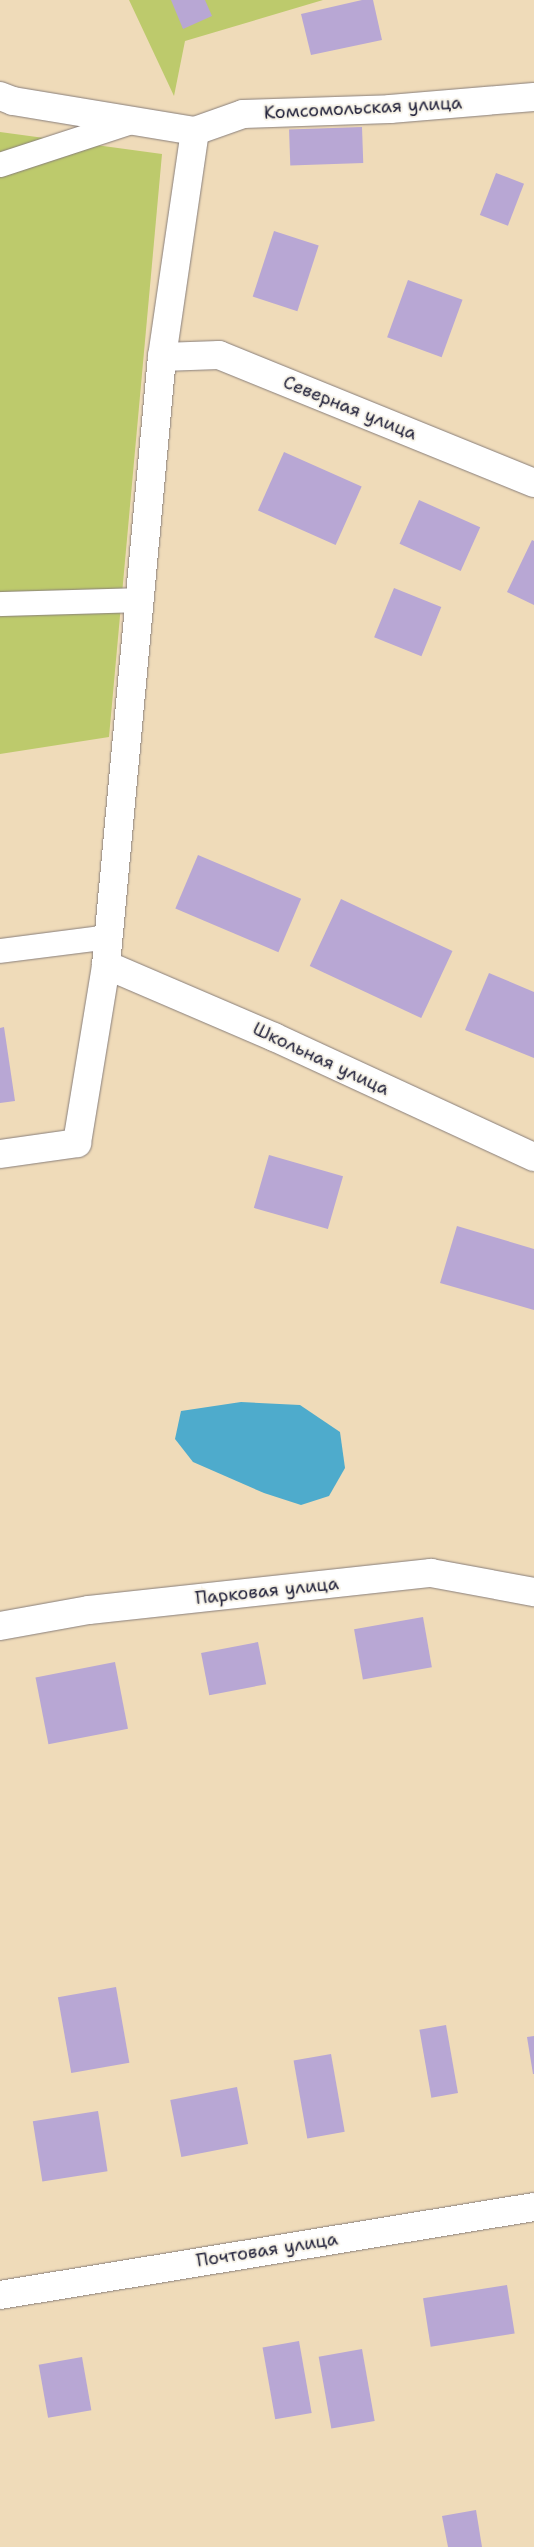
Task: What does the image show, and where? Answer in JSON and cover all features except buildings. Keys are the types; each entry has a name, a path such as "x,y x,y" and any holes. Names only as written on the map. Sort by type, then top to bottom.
{"street":[{"path":"0,96 13,101 195,131 162,357 106,965 77,1143 0,1154"},
{"name":"Комсомольская улица","path":"195,131 243,114 390,109 534,97"},
{"name":"Северная улица","path":"162,357 219,355 534,483"},
{"name":"Школьная улица","path":"106,965 274,1037 534,1157"},
{"name":"Парковая улица","path":"0,1626 90,1610 431,1573 534,1592"},
{"name":"Почтовая улица","path":"0,2296 534,2207"}],"lane":[{"path":"0,165 135,121"},
{"path":"0,604 140,600"},
{"path":"0,951 109,937"}],"green space":[{"path":"129,0 323,0 185,41 174,96"},
{"path":"0,132 162,154 109,737 0,754"}],"water":[{"path":"241,1402 300,1405 340,1432 345,1468 329,1496 301,1505 264,1493 193,1462 175,1439 181,1411"}]}
